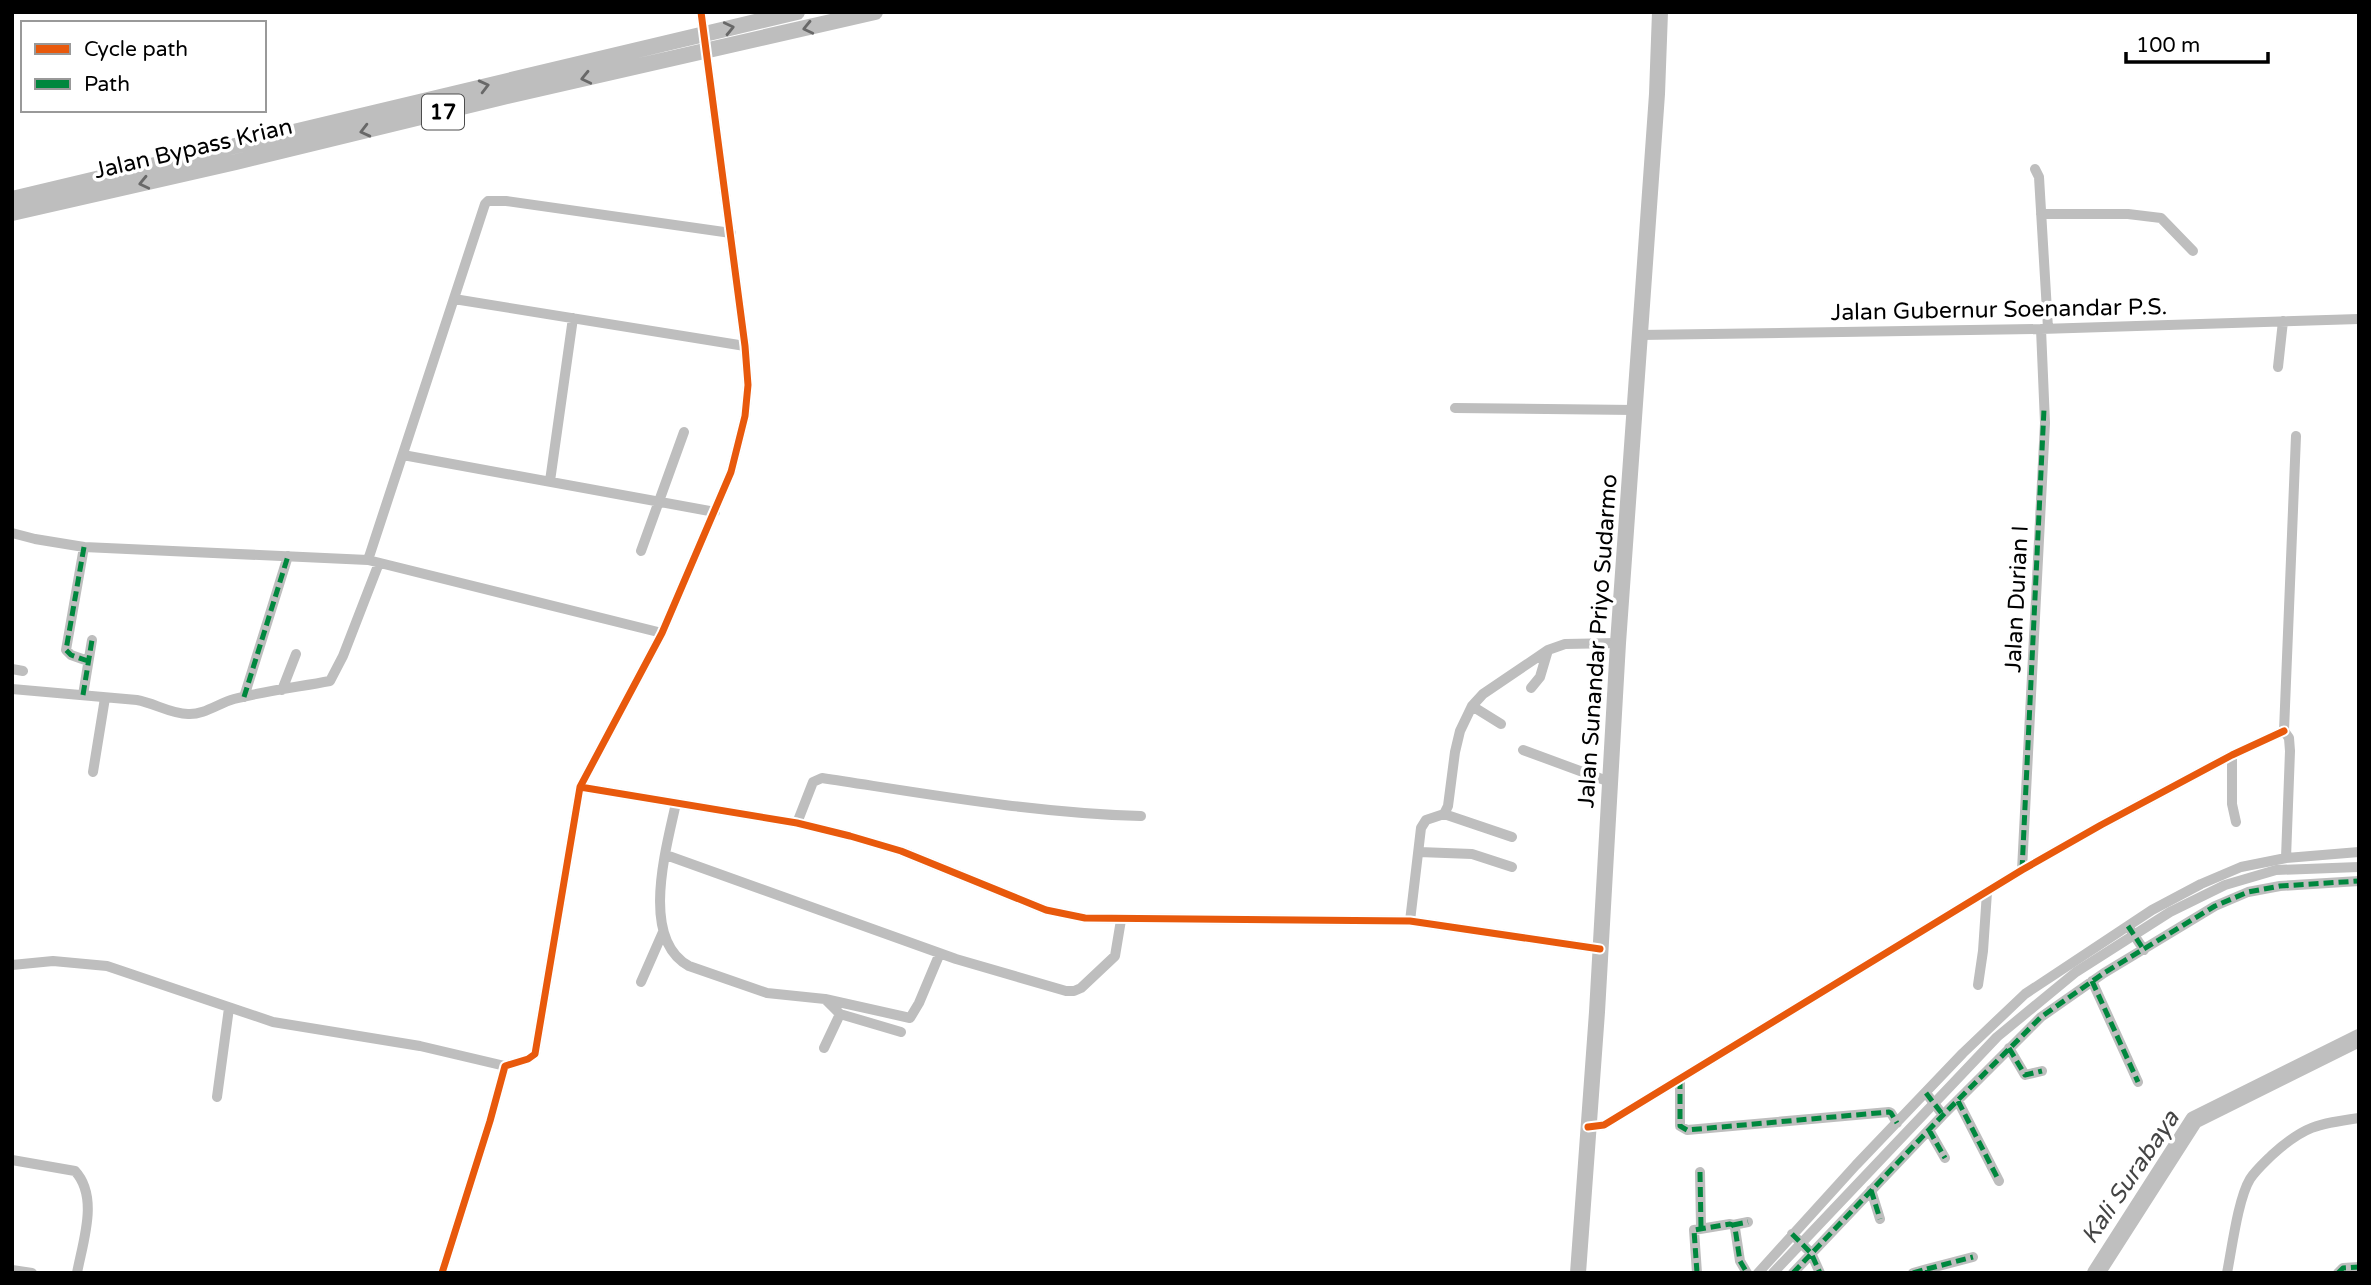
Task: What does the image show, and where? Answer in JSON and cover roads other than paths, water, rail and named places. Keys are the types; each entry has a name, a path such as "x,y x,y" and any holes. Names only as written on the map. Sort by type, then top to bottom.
{"highway":[{"name":"Jalan Bypass Krian","path":"12,199 797,12"},
{"name":"Jalan Bypass Krian","path":"12,213 875,12"},
{"name":"Jalan Sunandar Priyo Sudarmo","path":"1578,1273 1618,643 1657,94 1660,12"}],"street":[{"path":"12,965 53,961 107,966 273,1022 420,1046 505,1066 535,1054 580,787 662,633 731,472 745,416 748,385 745,346 701,12"},
{"name":"Jalan Durian I","path":"2022,870 2045,423 2041,214 2039,177 2035,169"},
{"path":"12,689 153,703 186,715 244,697 330,681 373,561 403,455 485,204 494,200 731,233"},
{"path":"2041,214 2128,214 2161,218 2193,251"},
{"path":"454,299 745,346"},
{"path":"550,481 573,318"},
{"name":"Jalan Gubernur Soenandar P.S.","path":"1640,335 2045,329 2359,319"},
{"path":"2278,367 2284,321"},
{"path":"1455,408 1635,410"},
{"path":"642,551 684,432"},
{"path":"2286,858 2290,751 2288,737 2284,731 2296,436"},
{"path":"403,455 715,512"},
{"path":"12,533 84,547 373,561 662,633"},
{"path":"84,547 66,650 71,655 88,661"},
{"path":"244,697 288,556"},
{"path":"83,695 92,640"},
{"path":"1444,814 1448,806 1460,731 1472,706 1483,694 1548,650 1565,644 1618,643"},
{"path":"1531,688 1540,677 1548,650"},
{"path":"282,690 296,654"},
{"path":"93,772 105,698"},
{"path":"1472,706 1501,724"},
{"path":"1588,1127 1604,1125 2022,870 2101,825 2232,755 2284,731"},
{"path":"1523,750 1610,782"},
{"path":"2232,755 2232,804 2236,822"},
{"path":"797,823 813,782 822,778 1029,809 1141,816"},
{"path":"580,787 797,823 850,835 901,851 1046,910 1085,918 1410,921 1600,949"},
{"path":"676,803 666,855 660,920 663,937 681,961 689,966 767,993 825,999 909,1018 913,1017 940,953"},
{"path":"1410,921 1423,824 1426,820 1444,814 1512,837"},
{"path":"1419,852 1472,854 1512,867"},
{"path":"1758,1273 1897,1123 1928,1095 1963,1053 2025,994 2201,884 2241,867 2286,858 2359,852"},
{"path":"666,855 986,969 1066,991 1081,988 1115,956 1121,920"},
{"path":"1798,1271 1810,1251 1929,1130 1941,1113 1958,1101 2041,1017 2092,981 2215,905 2248,892 2280,886 2359,881"},
{"path":"1978,985 1987,892"},
{"path":"2129,928 2143,948"},
{"path":"641,982 663,937"},
{"path":"2092,981 2138,1082"},
{"path":"825,999 840,1014 901,1032"},
{"path":"217,1097 229,1007"},
{"path":"824,1048 840,1014"},
{"path":"2009,1048 2025,1075 2042,1070"},
{"path":"442,1273 505,1066"},
{"path":"1680,1079 1680,1126 1687,1130 1889,1112 1897,1123"},
{"path":"1928,1095 1941,1113"},
{"path":"1958,1101 1999,1181"},
{"path":"2227,1273 2244,1194 2255,1172 2294,1136 2308,1128 2359,1118"},
{"path":"1929,1130 1945,1158"},
{"path":"12,1160 78,1173 85,1187 88,1208 77,1273"},
{"path":"1700,1172 1701,1227"},
{"path":"1871,1190 1881,1219"},
{"path":"1697,1273 1694,1230 1748,1222"},
{"path":"1733,1224 1740,1261 1747,1273"},
{"path":"1794,1236 1810,1251 1821,1273"},
{"path":"1913,1273 1973,1257"},
{"path":"2338,1273 2343,1268 2359,1267"},
{"path":"12,1270 32,1273"}],"waterway":[{"path":"1773,1273 1997,1037 2076,972 2170,912 2225,885 2276,870 2359,867"},
{"name":"Kali Surabaya","path":"2096,1273 2194,1120 2359,1038"}]}
